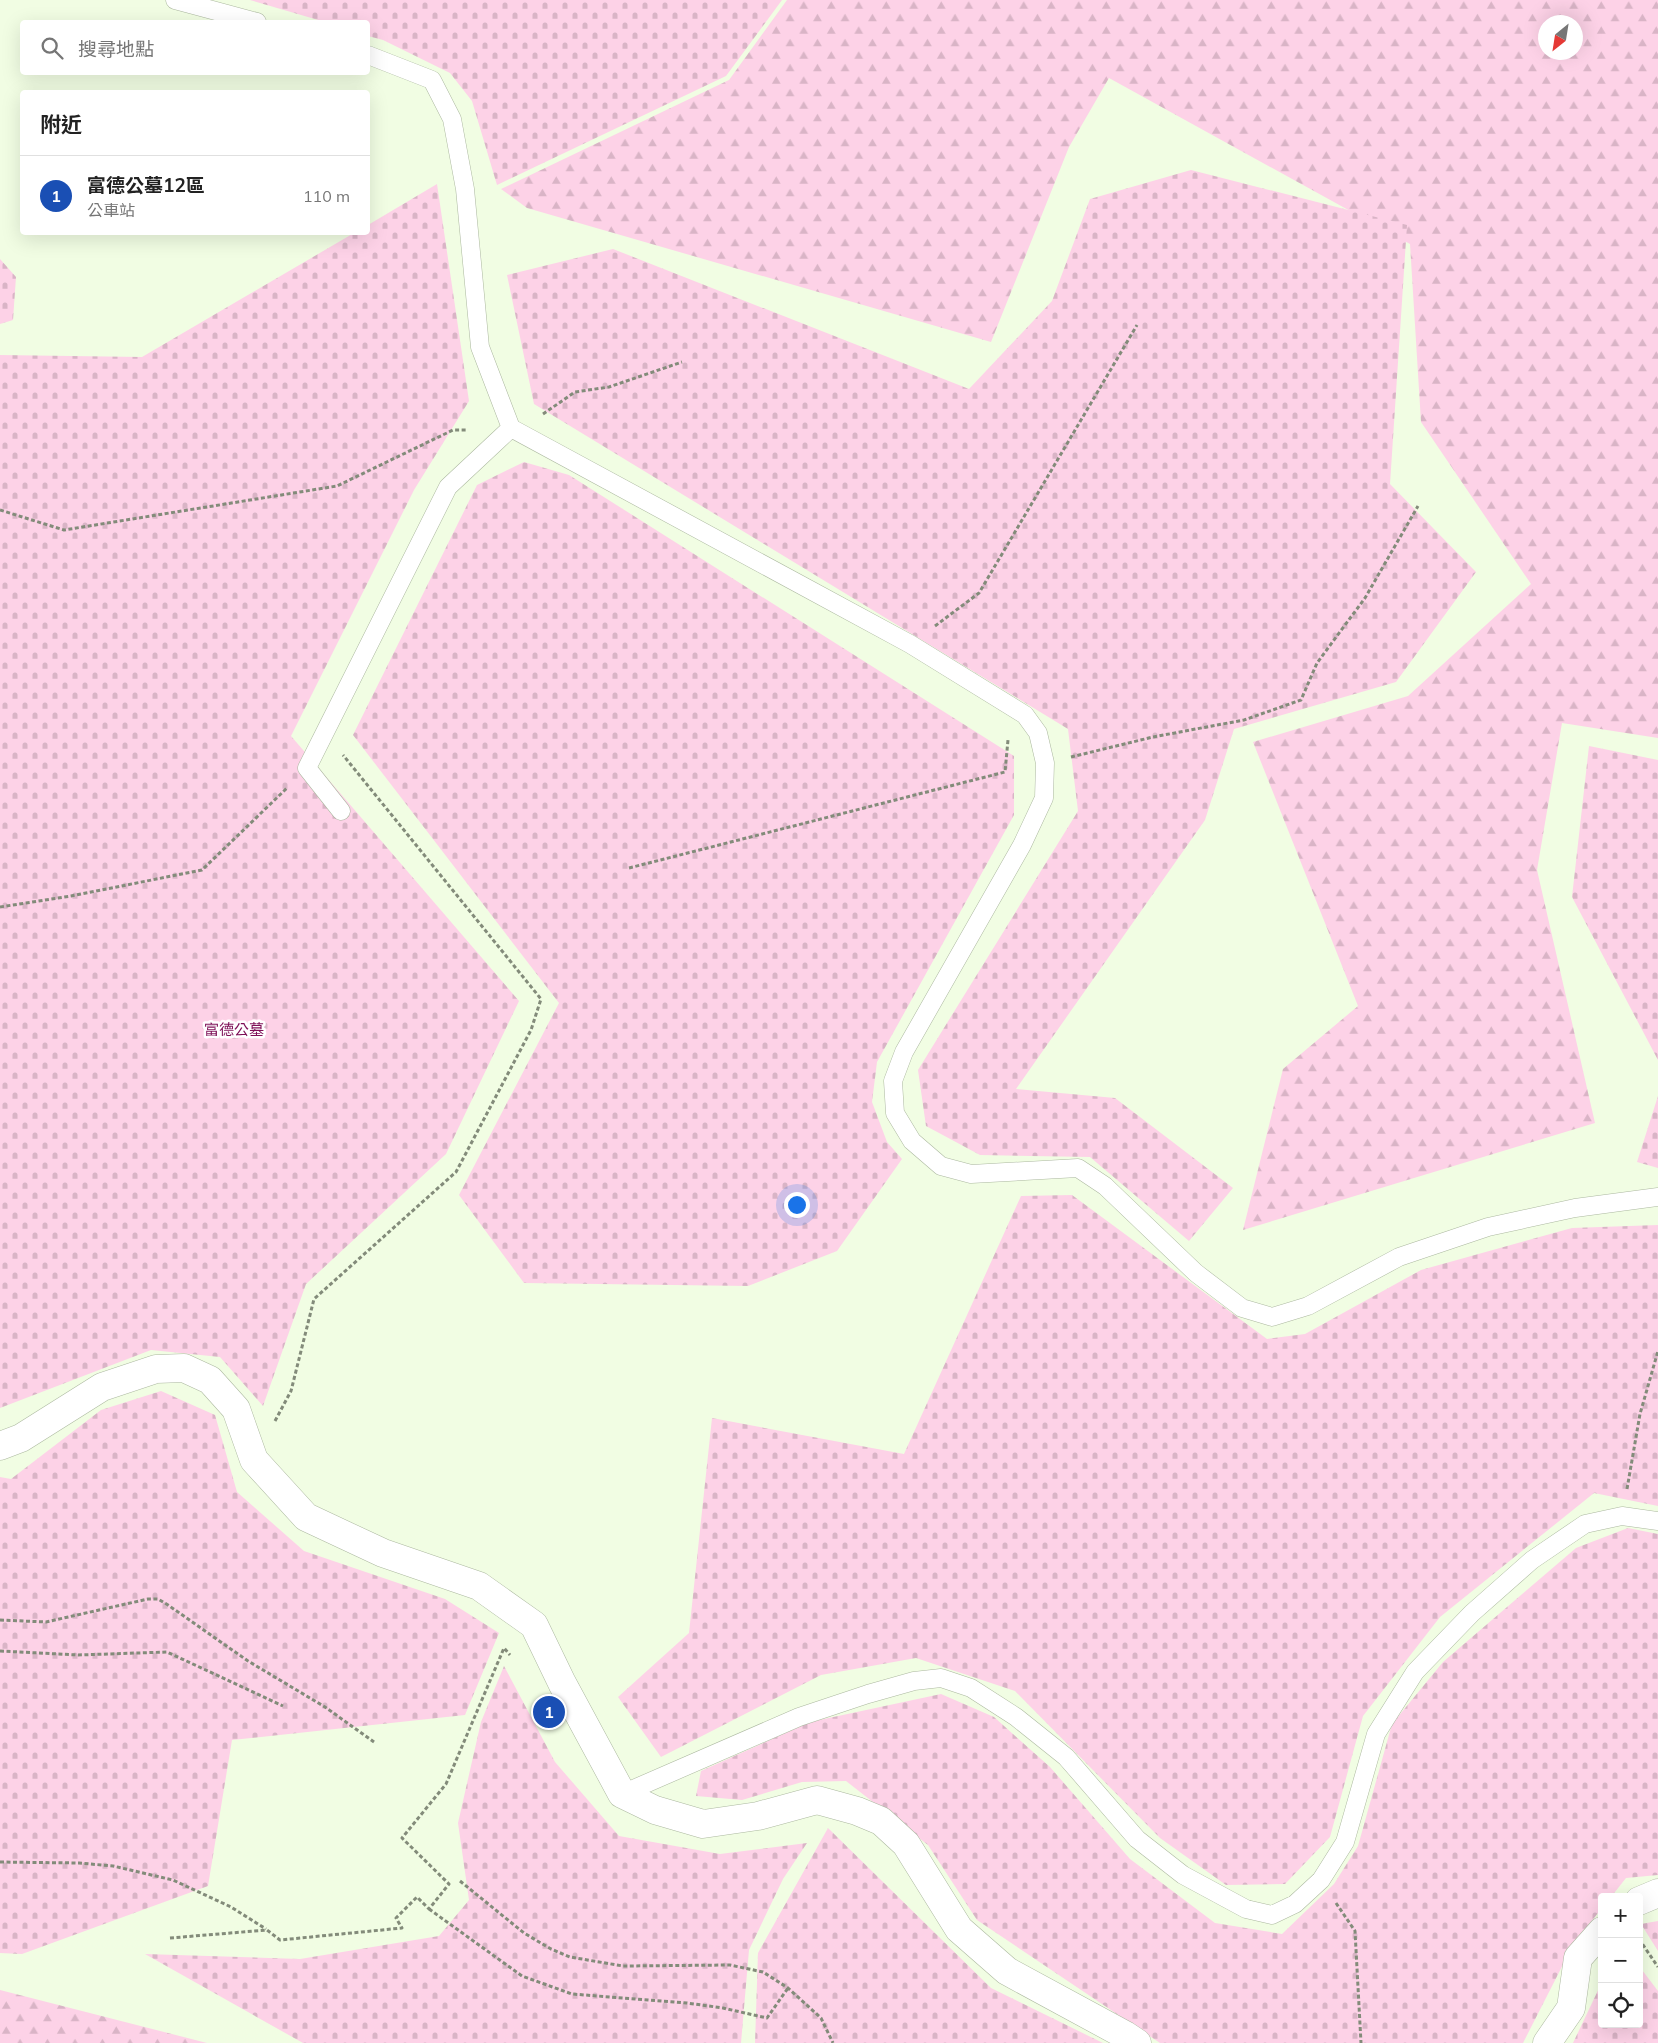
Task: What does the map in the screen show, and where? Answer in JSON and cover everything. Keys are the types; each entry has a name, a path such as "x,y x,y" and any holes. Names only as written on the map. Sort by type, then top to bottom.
{"street":[{"path":"0,1446 21,1438 102,1387 156,1369 184,1368 210,1380 236,1409 254,1460 306,1517 383,1553 478,1586 534,1625 562,1683 622,1794 655,1810 702,1824 758,1816 817,1800 858,1811 880,1821 906,1844 959,1929 1007,1971 1125,2034 1136,2043"},
{"path":"1643,1899 1658,1893"},
{"path":"1547,2043 1571,2008 1578,1958 1598,1936"}],"lane":[{"path":"175,0 250,20"},
{"path":"370,56 432,80 452,119 465,189 480,347 511,428 910,644 1026,715 1038,733 1045,763 1044,798 1022,845 913,1034 893,1081 895,1113 912,1141 941,1166 971,1174 1078,1168 1105,1186 1196,1273 1242,1308 1272,1317 1308,1306 1399,1257 1488,1227 1575,1208 1658,1197"},
{"path":"341,811 307,768 448,487 511,428"},
{"path":"622,1794 799,1717 905,1683 941,1678 971,1688 1016,1717 1066,1757 1137,1839 1183,1875 1246,1909 1272,1915 1295,1904 1320,1880 1345,1842 1376,1734 1415,1672 1472,1613 1532,1560 1586,1524 1622,1516 1658,1521"}],"path":[{"path":"910,644 980,593 1137,325"},
{"path":"0,510 64,530 337,486 453,430 511,428 544,413 575,392 610,386 682,362"},
{"path":"1045,763 1153,737 1244,720 1301,700 1317,663 1365,598 1418,506"},
{"path":"630,868 1005,772 1008,736 1026,715"},
{"path":"254,1460 291,1391 314,1299 456,1172 531,1030 541,999 326,733"},
{"path":"0,907 71,896 202,870 307,768"},
{"path":"1622,1516 1640,1414 1658,1351"},
{"path":"0,1620 46,1622 148,1599 158,1599 168,1604 248,1661 325,1707 374,1742"},
{"path":"429,1909 449,1884 402,1838 446,1784 504,1648 516,1662"},
{"path":"0,1651 78,1655 167,1652 283,1706"},
{"path":"0,1862 79,1863 113,1866 173,1880 231,1907 280,1940 402,1928 396,1918 417,1897 429,1909 522,1976 572,1994 687,2003 767,2018 788,1988"},
{"path":"1320,1880 1355,1931 1361,2043"},
{"path":"460,1881 524,1932 552,1949 570,1957 623,1966 730,1965 763,1972 788,1988 821,2018 833,2043"},
{"path":"170,1938 267,1930"},
{"path":"1643,1945 1658,1967"}],"green space":[{"path":"250,0 782,0 726,76 497,185 472,101 450,73 383,40 370,37 370,20 318,20"},
{"path":"787,0 1658,0 1658,738 1562,723 1537,870 1595,1123 1243,1230 1283,1069 1358,1006 1253,742 1408,696 1531,584 1421,422 1410,244 1109,78 1069,147 991,342 527,208 501,189 729,80"},
{"path":"1191,170 1407,225 1390,484 1476,572 1396,682 1234,729 1205,820 1016,1089 1115,1098 1233,1188 1189,1241 1090,1157 980,1155 926,1126 918,1070 1078,811 1068,729 534,404 507,275 613,249 969,389 1052,301 1090,199"},
{"name":"富德公墓","path":"437,184 469,401 414,490 291,736 519,1001 446,1154 306,1284 263,1406 220,1357 151,1350 0,1408 0,355 142,357 351,235 370,235 370,224"},
{"path":"0,259 16,277 13,320 0,324"},
{"path":"524,462 569,475 1014,756 1014,815 877,1062 872,1102 887,1142 902,1159 837,1251 748,1286 524,1283 459,1195 559,1003 353,735 477,485"},
{"path":"1589,746 1658,760 1658,1060 1572,897"},
{"path":"1658,1096 1658,1168 1637,1162"},
{"path":"1072,1195 1267,1339 1305,1334 1421,1270 1572,1228 1658,1225 1658,1506 1594,1493 1440,1617 1363,1716 1330,1837 1285,1884 1226,1885 1160,1838 1015,1691 916,1658 821,1675 661,1757 618,1697 689,1633 712,1418 904,1454 1021,1196"},
{"path":"161,1391 215,1415 237,1492 304,1551 445,1599 499,1633 465,1715 232,1740 208,1886 22,1954 0,1953 0,1477 11,1479 101,1410"},
{"path":"1628,1528 1658,1534 1658,1875 1626,1878 1614,1893 1598,1893 1598,1913 1574,1943 1523,2043 1160,2043 977,1920 928,1845 846,1781 802,1782 742,1800 696,1796 701,1771 810,1722 941,1694 994,1717 1050,1767 1130,1859 1215,1923 1282,1934 1334,1884 1358,1846 1392,1724 1443,1662 1576,1548"},
{"path":"504,1666 555,1762 619,1836 720,1854 807,1843 783,1879 749,1950 741,2043 303,2043 145,1954 300,1959 439,1936 469,1900 458,1823 481,1722"},
{"path":"828,1828 991,1988 1103,2043 755,2043 758,1953"},
{"path":"1658,1921 1658,1951 1643,1927 1643,1924"},
{"path":"1643,1971 1658,1991 1658,2043 1573,2043 1598,1990 1598,2028 1643,2028"},
{"path":"0,1990 207,2043 0,2043"}],"place":[{"name":"富德公墓12區","path":"549,1712"}]}
